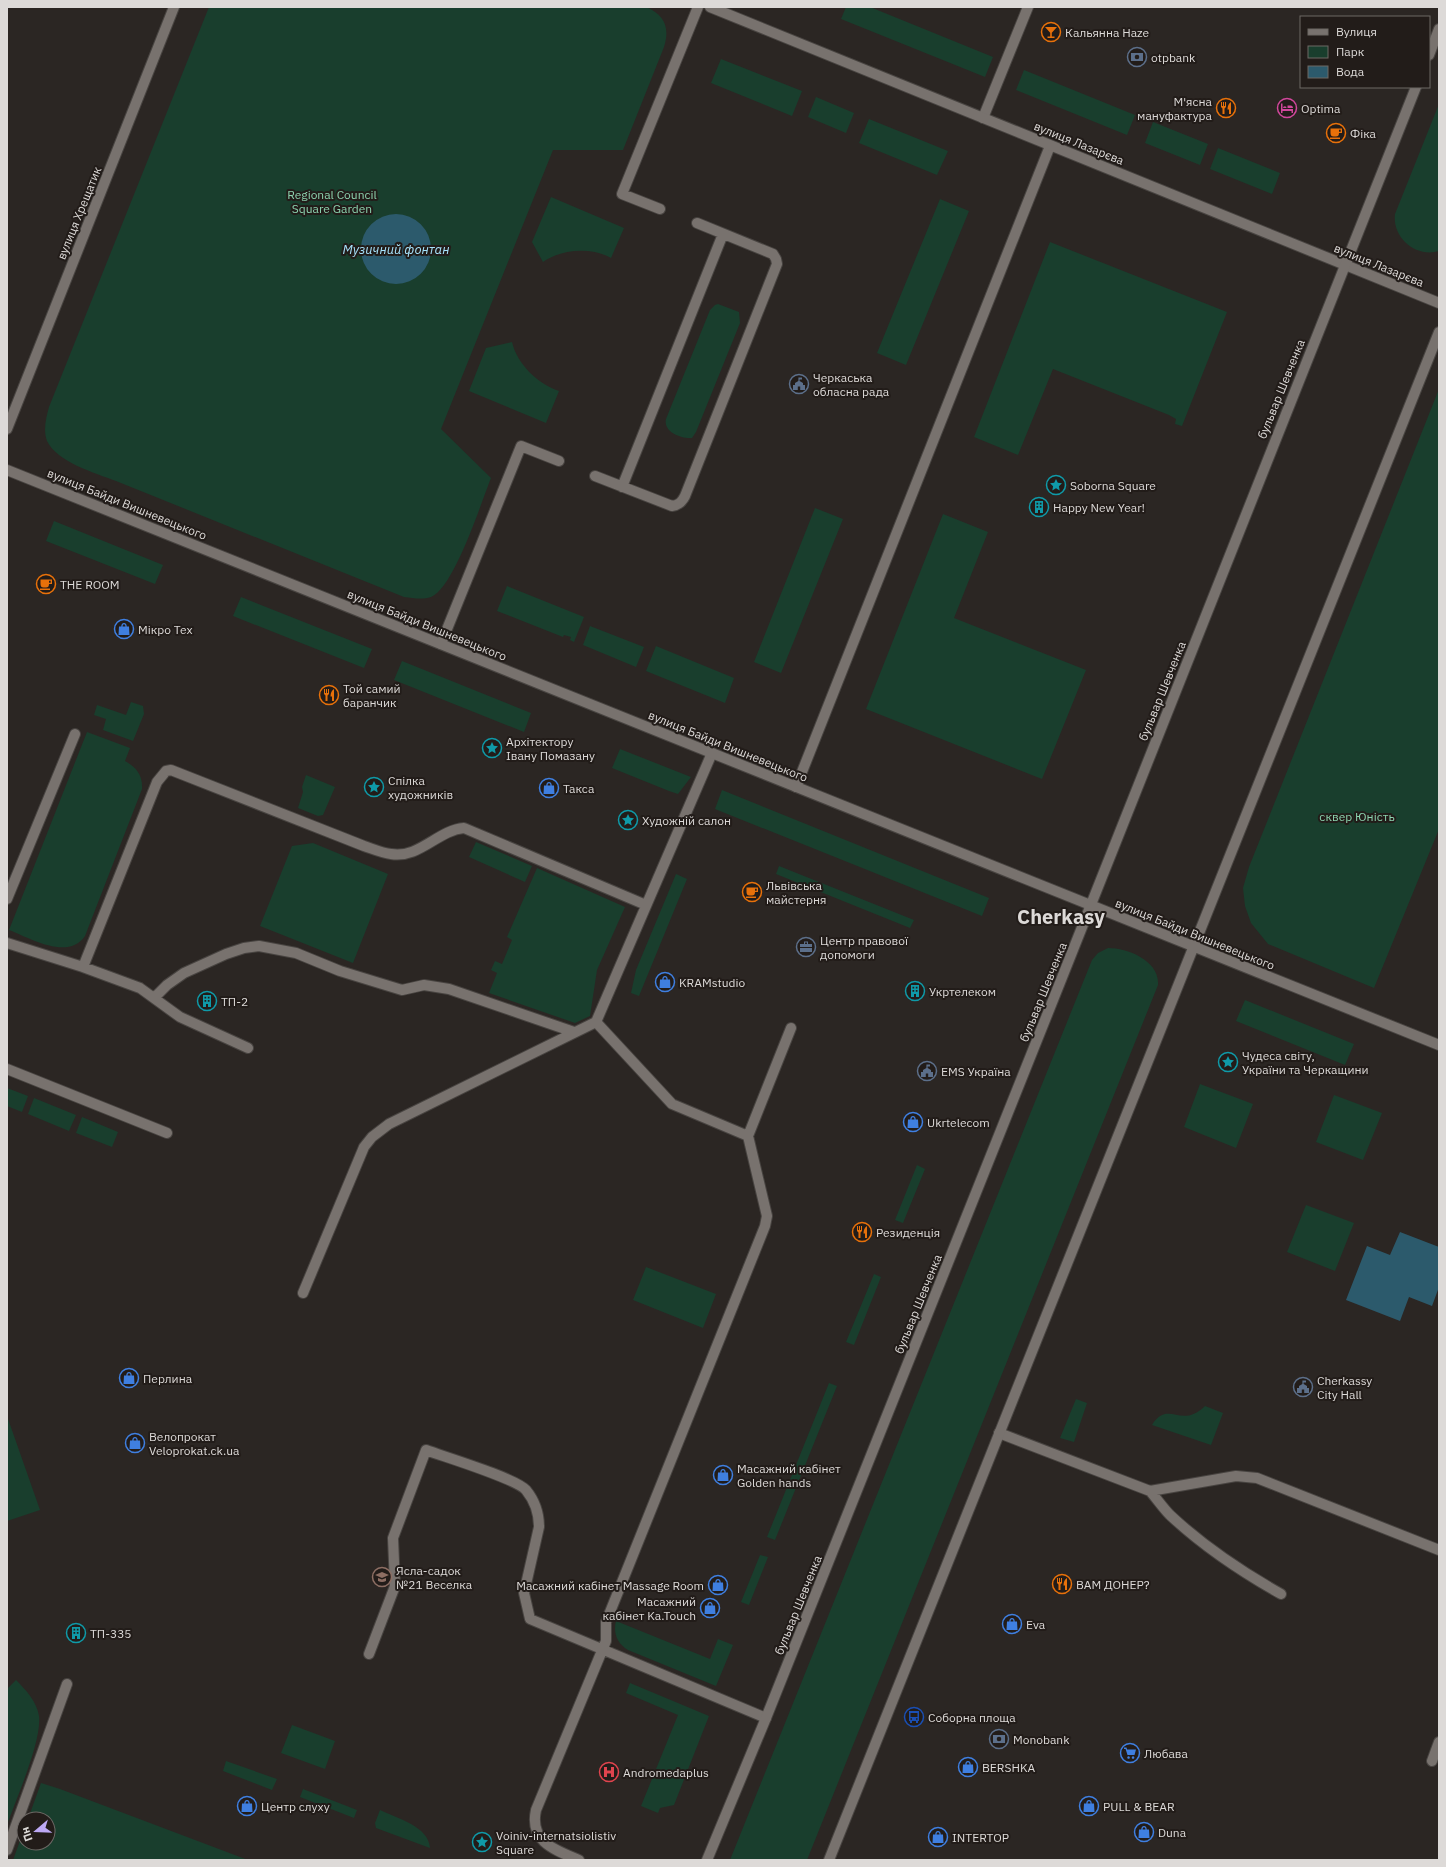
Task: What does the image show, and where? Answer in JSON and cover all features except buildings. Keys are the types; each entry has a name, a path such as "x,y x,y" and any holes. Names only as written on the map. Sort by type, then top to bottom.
{"main road":[{"name":"вулиця Хрещатик","path":"7,429 174,7"},
{"path":"660,209 622,194 698,7"},
{"name":"вулиця Лазарєва","path":"710,7 1439,303"},
{"path":"982,118 1028,7"},
{"path":"1430,52 1439,29"},
{"name":"бульвар Шевченка","path":"707,1860 766,1718 1416,88"},
{"path":"796,787 1050,146"},
{"path":"595,476 666,504 677,505 682,501 694,474 777,264 773,254 697,224"},
{"path":"622,487 723,234"},
{"path":"829,1860 1439,332"},
{"path":"441,644 520,446 559,461"},
{"name":"вулиця Байди Вишневецького","path":"7,470 1439,1045"},
{"path":"7,899 75,734"},
{"path":"303,1293 359,1159 372,1137 389,1124 596,1022 712,753"},
{"path":"83,967 157,782 166,771 172,770 364,846 392,854 409,852 420,848 448,831 464,828 646,905"},
{"path":"7,943 83,967 140,988 180,1017 248,1048"},
{"path":"155,998 168,985 184,973 226,954 244,948 258,946 296,953 340,971 402,990 424,985 449,989 574,1032"},
{"path":"596,1022 672,1104 748,1136"},
{"path":"579,1860 549,1846 540,1838 535,1828 534,1819 536,1810 607,1637 606,1622 765,1226 767,1216 766,1205 748,1136 791,1028"},
{"path":"7,1069 167,1133"},
{"path":"999,1433 1150,1491 1169,1514 1213,1550 1246,1574 1281,1594"},
{"path":"370,1654 395,1586 396,1576 393,1549 395,1529 426,1450 514,1482 525,1489 536,1506 540,1527 524,1593 530,1619 766,1718"},
{"path":"1150,1491 1236,1476 1257,1478 1439,1550"},
{"path":"7,1850 67,1684"},
{"path":"1432,1761 1439,1742"}],"green space":[{"name":"Regional Council Square Garden","path":"209,7 646,7 662,18 666,28 666,40 664,47 623,150 553,150 441,429 491,478 466,544 449,578 440,590 431,597 421,599 404,597 77,466 59,455 47,441 45,428 49,407"},
{"path":"846,7 870,7 993,57 985,77 841,19"},
{"path":"721,59 802,91 792,116 711,83"},
{"path":"1024,70 1135,115 1127,135 1016,90"},
{"path":"816,97 854,113 846,133 808,117"},
{"path":"1439,104 1439,251 1422,252 1407,244 1397,231 1395,214"},
{"path":"869,119 948,151 937,175 859,143"},
{"path":"1153,122 1208,144 1200,165 1145,143"},
{"path":"1218,148 1280,173 1272,194 1210,169"},
{"path":"551,197 624,228 611,258 595,252 577,251 559,254 543,262 532,242"},
{"path":"940,199 969,211 906,365 877,353"},
{"path":"1050,242 1227,312 1182,426 1175,424 1176,419 1169,415 1053,369 1018,455 974,437"},
{"path":"718,304 739,312 740,323 696,432 692,438 678,436 667,428 666,419 710,310"},
{"path":"512,342 518,358 530,372 551,388 559,391 546,423 469,391 486,348"},
{"name":"сквер Юність","path":"1439,389 1439,829 1374,988 1268,944 1251,923 1245,906 1243,888 1249,867"},
{"path":"815,508 843,519 781,673 754,662"},
{"path":"943,514 988,532 954,618 1086,670 1042,779 866,709"},
{"path":"54,521 163,565 155,584 46,541"},
{"path":"507,586 584,617 574,642 570,640 571,637 564,635 563,637 497,611"},
{"path":"241,597 372,649 364,668 233,616"},
{"path":"590,626 644,647 636,667 583,645"},
{"path":"656,646 734,678 725,703 646,671"},
{"path":"402,661 531,713 524,732 394,680"},
{"path":"131,702 143,706 144,714 133,741 103,730 106,719 94,715 97,705 126,715"},
{"path":"87,732 130,748 125,761 138,772 142,789 85,936 78,943 69,947 59,947 38,942 9,930"},
{"path":"620,749 691,777 678,794 669,791 612,768"},
{"path":"306,775 335,787 323,815 318,816 298,808"},
{"path":"722,790 989,898 982,916 715,809"},
{"path":"476,842 532,866 525,882 469,857"},
{"path":"313,843 388,874 353,963 260,926 292,846"},
{"path":"779,866 914,920 910,928 776,874"},
{"path":"537,868 625,907 597,970 590,1016 575,1023 489,993 497,973 491,970 495,961 502,964 512,940 507,937"},
{"path":"676,874 687,879 639,996 631,993 636,970"},
{"path":"1108,948 1125,950 1133,953 1148,963 1154,969 1158,985 807,1860 730,1860 1092,960 1098,953"},
{"path":"1245,1000 1354,1044 1345,1065 1236,1021"},
{"path":"1200,1084 1253,1104 1236,1148 1184,1127"},
{"path":"7,1088 28,1096 22,1112 7,1106"},
{"path":"1334,1095 1382,1113 1363,1160 1316,1142"},
{"path":"34,1098 76,1115 69,1131 28,1114"},
{"path":"82,1117 118,1132 112,1147 76,1133"},
{"path":"917,1165 925,1169 903,1223 895,1220"},
{"path":"1306,1205 1354,1223 1335,1271 1287,1252"},
{"path":"646,1267 716,1294 703,1328 633,1300"},
{"path":"874,1274 881,1277 854,1345 846,1342"},
{"path":"829,1383 837,1386 775,1540 767,1537"},
{"path":"1076,1399 1087,1403 1074,1442 1060,1438"},
{"path":"1205,1406 1223,1413 1211,1445 1152,1425 1164,1414 1182,1416 1189,1415 1196,1413"},
{"path":"7,1416 40,1510 7,1521"},
{"path":"760,1555 768,1557 749,1605 741,1602"},
{"path":"616,1621 710,1659 718,1639 733,1645 716,1686 628,1650 621,1644 617,1637 615,1630"},
{"path":"16,1680 27,1692 36,1706 39,1716 39,1727 33,1755 7,1825 7,1689"},
{"path":"630,1683 709,1716 674,1805 660,1808 658,1813 641,1806 678,1715 626,1693"},
{"path":"292,1725 335,1741 325,1769 281,1753"},
{"path":"226,1761 277,1779 272,1790 223,1771"},
{"path":"41,1783 248,1860 13,1860 16,1851 56,1851 56,1811 31,1811"},
{"path":"303,1789 357,1810 354,1818 300,1797"},
{"path":"380,1810 418,1828 428,1840 430,1848 376,1828 375,1823"}],"water":[{"name":"Музичний фонтан","path":"396,214 409,217 421,224 428,236 431,249 428,262 421,274 409,281 396,284 383,281 371,274 364,262 361,249 364,236 371,224 383,217"},
{"path":"1400,1232 1439,1247 1439,1287 1432,1306 1409,1297 1400,1321 1346,1300 1367,1246 1390,1255"}],"place":[{"name":"Кальянна Haze","path":"1051,32"},
{"name":"otpbank","path":"1137,57"},
{"name":"М'ясна мануфактура","path":"1226,108"},
{"name":"Optima","path":"1287,108"},
{"name":"Фіка","path":"1336,133"},
{"name":"Черкаська обласна рада","path":"799,384"},
{"name":"Soborna Square","path":"1056,485"},
{"name":"Happy New Year!","path":"1039,507"},
{"name":"THE ROOM","path":"46,584"},
{"name":"Мікро Тех","path":"124,629"},
{"name":"Той самий баранчик","path":"329,695"},
{"name":"Архітектору Івану Помазану","path":"492,748"},
{"name":"Спілка художників","path":"374,787"},
{"name":"Такса","path":"549,788"},
{"name":"Художній салон","path":"628,820"},
{"name":"Львівська майстерня","path":"752,892"},
{"name":"Центр правової допомоги","path":"806,947"},
{"name":"KRAMstudio","path":"665,982"},
{"name":"Укртелеком","path":"915,991"},
{"name":"ТП-2","path":"207,1001"},
{"name":"Чудеса світу, України та Черкащини","path":"1228,1062"},
{"name":"EMS Україна","path":"927,1071"},
{"name":"Ukrtelecom","path":"913,1122"},
{"name":"Резиденція","path":"862,1232"},
{"name":"Перлина","path":"129,1378"},
{"name":"Cherkassy City Hall","path":"1303,1387"},
{"name":"Велопрокат Veloprokat.ck.ua","path":"135,1443"},
{"name":"Масажний кабінет Golden hands","path":"723,1475"},
{"name":"Ясла-садок №21 Веселка","path":"382,1577"},
{"name":"ВАМ ДОНЕР?","path":"1062,1584"},
{"name":"Масажний кабінет Massage Room","path":"718,1585"},
{"name":"Масажний кабінет Ka.Touch","path":"710,1608"},
{"name":"Eva","path":"1012,1624"},
{"name":"ТП-335","path":"76,1633"},
{"name":"Соборна площа","path":"914,1717"},
{"name":"Monobank","path":"999,1739"},
{"name":"Любава","path":"1130,1753"},
{"name":"BERSHKA","path":"968,1767"},
{"name":"Andromedaplus","path":"609,1772"},
{"name":"Центр слуху","path":"247,1806"},
{"name":"PULL & BEAR","path":"1089,1806"},
{"name":"Duna","path":"1144,1832"},
{"name":"INTERTOP","path":"938,1837"},
{"name":"Voiniv-internatsiolistiv Square","path":"482,1842"}],"district":[{"name":"Cherkasy","path":"1061,916"}]}
